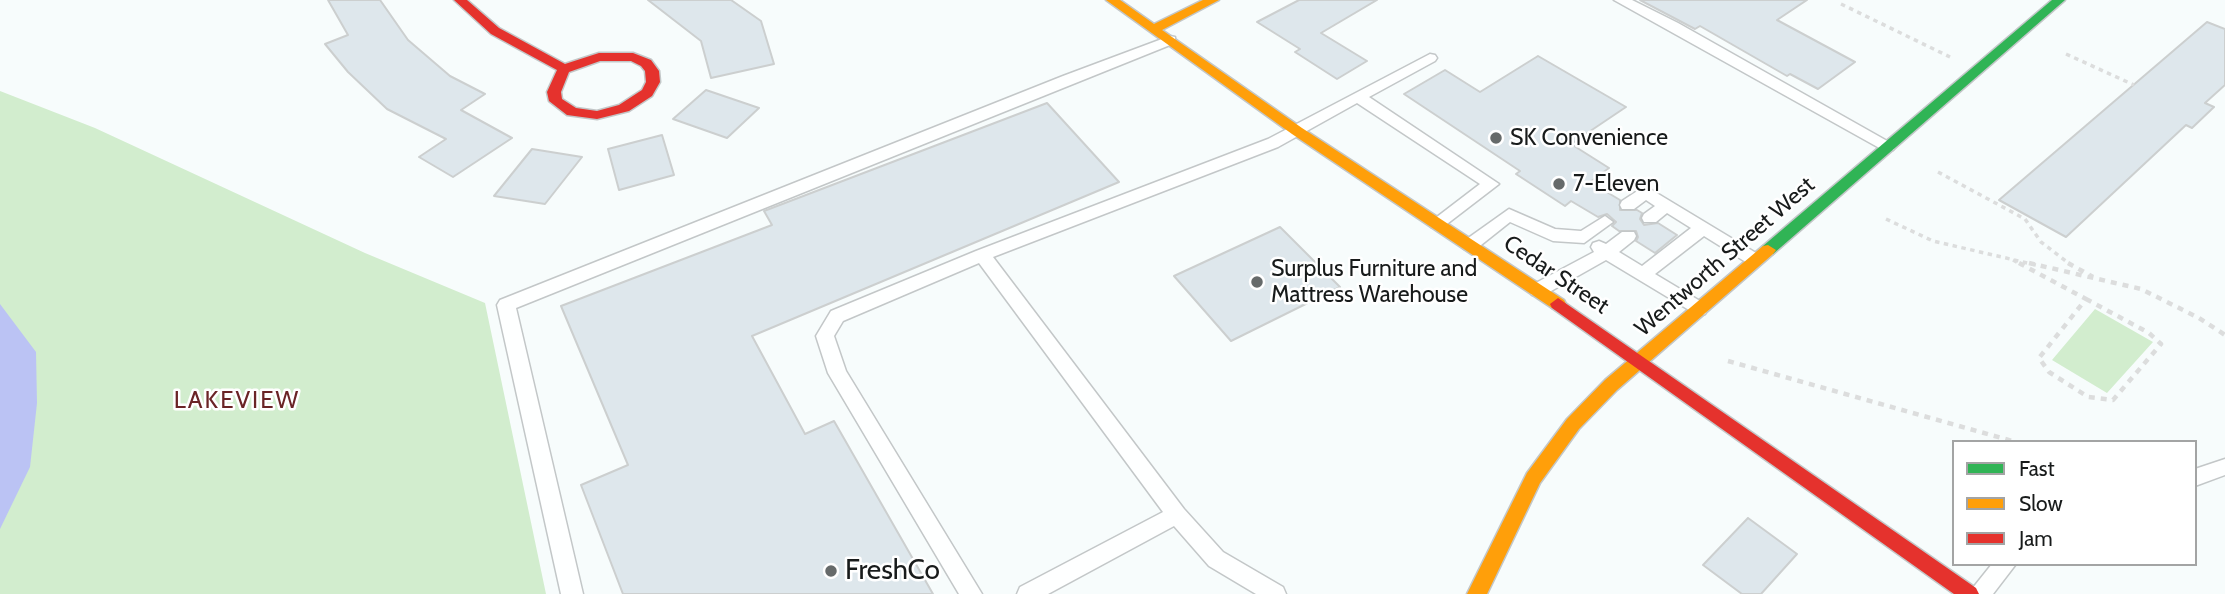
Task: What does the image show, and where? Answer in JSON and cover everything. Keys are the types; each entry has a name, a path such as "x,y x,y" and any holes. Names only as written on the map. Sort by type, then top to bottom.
{"street":[{"path":"460,0 495,31 565,69 599,57 633,57 646,62 652,71 653,82 647,93 624,108 597,115 572,113 556,101 554,92 565,69"},
{"name":"Cedar Street","path":"1112,0 1297,131 1640,360 1969,594"},
{"path":"1154,29 1213,0"},
{"name":"Wentworth Street West","path":"1477,594 1533,478 1573,424 1640,360 2055,1"}],"lane":[{"path":"1621,0 1673,26 1888,146"},
{"path":"572,594 506,305 1170,40"},
{"path":"971,594 837,373 825,336 837,316 1297,131 1430,58"},
{"path":"1358,97 1491,184 1437,223"},
{"path":"1628,205 1645,192 1755,260"},
{"path":"1650,218 1666,206"},
{"path":"1469,245 1509,215 1553,235 1584,237 1699,309"},
{"path":"1584,237 1605,222"},
{"path":"1643,275 1702,229"},
{"path":"1538,290 1607,252 1628,236"},
{"path":"982,256 1177,515 1216,559 1275,594"},
{"path":"2197,477 2225,467"},
{"path":"1028,594 1177,515"},
{"path":"1979,594 2004,566"}],"path":[{"path":"1841,5 1976,70"},
{"path":"2066,54 2134,85"},
{"path":"1938,172 2025,219 2040,242 2066,262 2096,279"},
{"path":"1886,219 1933,241 2141,289 2199,318 2225,335"},
{"path":"2013,260 2086,299 2149,333 2161,344 2113,400 2088,397 2049,372 2039,358 2086,299"},
{"path":"1728,361 2009,440"}],"green space":[{"path":"0,91 95,128 365,253 485,303 546,594 0,594"},
{"path":"2095,309 2153,342 2107,393 2052,360"}],"water":[{"path":"0,304 36,352 37,403 30,467 0,529"}],"building":[{"path":"328,0 380,0 408,40 450,76 485,94 461,110 512,138 453,177 419,157 446,139 387,109 348,72 325,44 348,35"},
{"path":"648,0 731,0 761,21 774,64 711,78 701,41"},
{"path":"1299,0 1377,0 1321,33 1367,61 1337,79 1295,52 1300,49 1257,22"},
{"path":"1640,0 1807,0 1777,20 1855,62 1818,89 1790,74 1787,76 1700,26 1695,29"},
{"path":"2207,22 2225,29 2225,85 2205,103 2214,107 2192,128 2186,125 2066,237 1999,200"},
{"path":"1538,56 1626,107 1571,144 1609,168 1590,182 1620,200 1620,210 1637,210 1642,213 1640,219 1644,225 1658,223 1677,235 1655,253 1636,241 1636,231 1619,231 1612,226 1616,222 1607,214 1598,217 1571,201 1565,206 1516,174 1520,171 1404,94 1445,70 1480,92"},
{"path":"706,90 759,108 727,138 673,119"},
{"path":"1047,103 1119,182 752,336 805,434 834,421 933,594 623,594 581,485 628,465 561,306 772,225 764,211"},
{"path":"662,135 674,175 619,190 608,149"},
{"path":"532,149 582,157 545,204 494,196"},
{"name":"Surplus Furniture and Mattress Warehouse","path":"1280,227 1340,287 1231,341 1174,276"},
{"path":"1748,518 1797,554 1761,594 1742,594 1703,565"}],"traffic: fast":[{"path":"1768,250 2059,0"}],"traffic: slow":[{"path":"1112,0 1297,131 1558,304"},
{"path":"1154,29 1213,0"},
{"path":"1477,594 1533,478 1573,424 1611,385 1768,250"}],"traffic: jam":[{"path":"460,0 495,31 564,69 599,57 633,57 646,63 652,71 653,82 647,93 624,108 597,115 572,112 556,101 554,92 564,69"},
{"path":"1558,304 1969,594"}],"place":[{"name":"SK Convenience","path":"1496,138"},
{"name":"7-Eleven","path":"1559,184"},
{"name":"Surplus Furniture and Mattress Warehouse","path":"1257,282"},
{"name":"FreshCo","path":"831,571"}],"district":[{"name":"LAKEVIEW","path":"237,401"}]}
